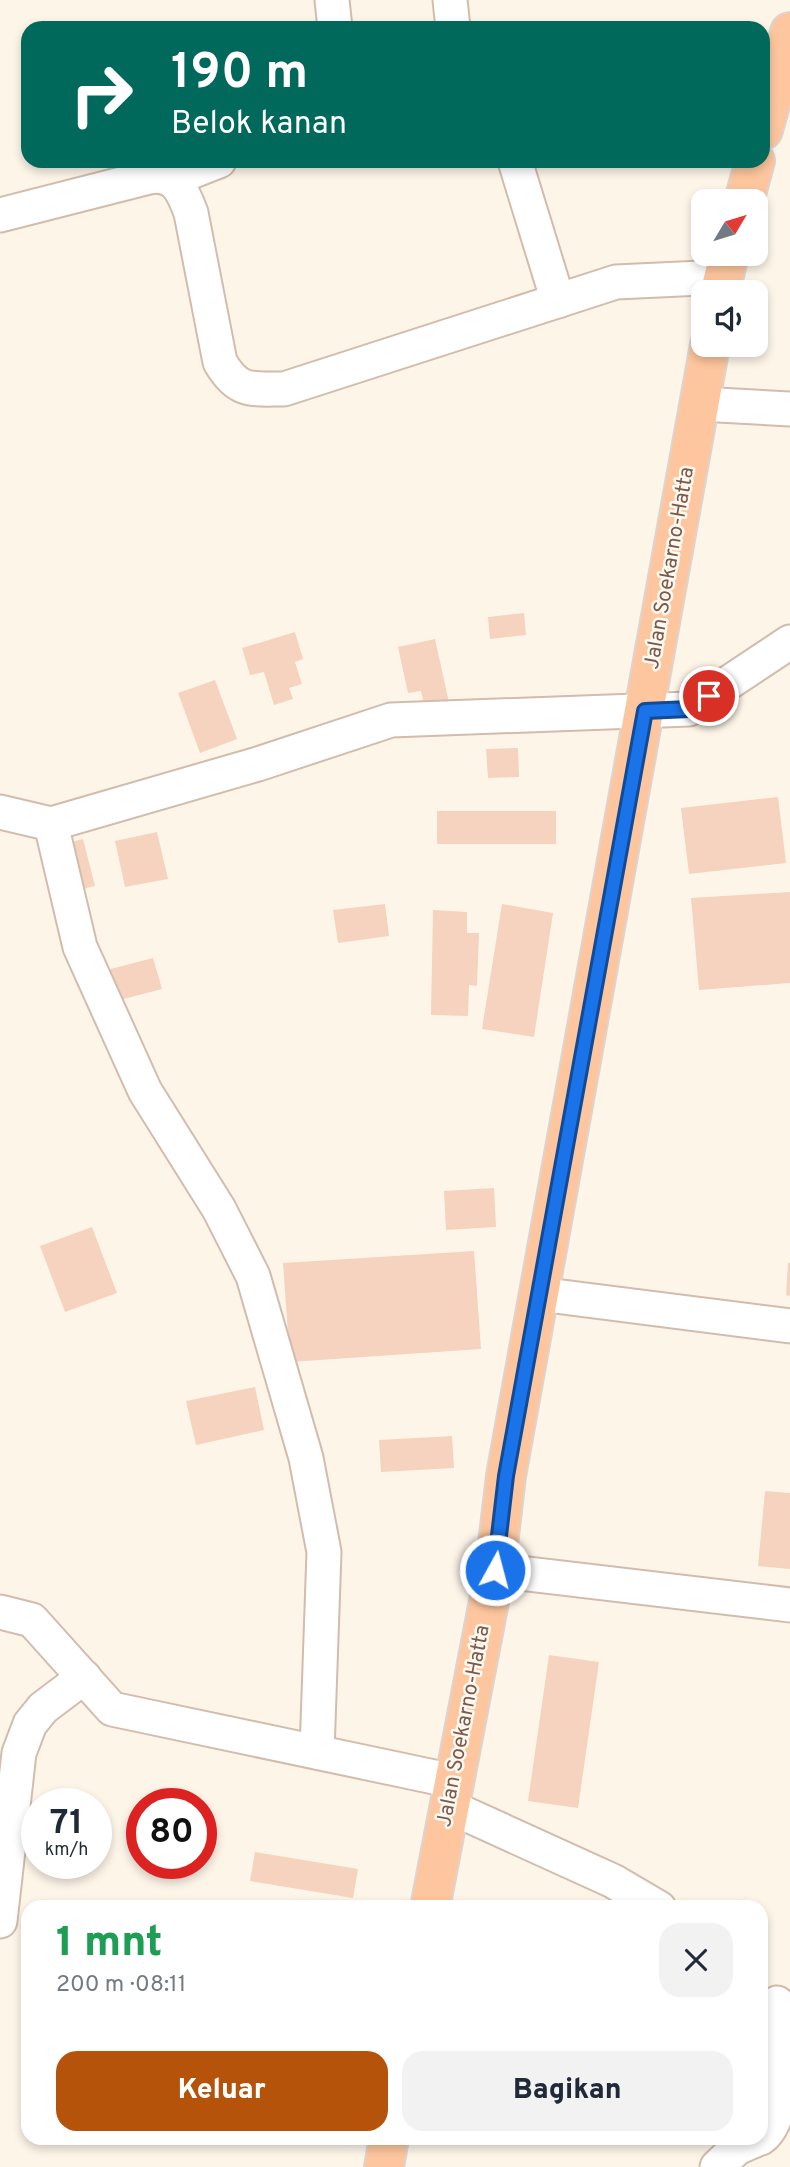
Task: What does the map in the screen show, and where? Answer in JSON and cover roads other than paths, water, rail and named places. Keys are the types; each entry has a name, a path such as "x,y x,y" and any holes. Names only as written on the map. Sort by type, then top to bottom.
{"highway":[{"path":"770,105 790,32"},
{"path":"747,189 753,168"},
{"name":"Jalan Soekarno-Hatta","path":"431,1900 495,1570 506,1476 708,357"},
{"path":"384,2167 388,2145"}],"street":[{"path":"332,0 334,21"},
{"path":"450,0 452,21"},
{"path":"173,179 201,168"},
{"path":"517,168 558,301"},
{"path":"0,215 149,177 159,175 173,179 184,193 191,213 220,362 229,378 247,390 284,389 616,282 724,274"},
{"path":"700,404 790,409"},
{"path":"0,812 51,824 258,764 391,720 689,709 790,642"},
{"path":"51,824 80,947 145,1091 219,1209 253,1276 298,1432 324,1552 317,1752"},
{"path":"539,1294 790,1326"},
{"path":"495,1570 790,1605"},
{"path":"0,1612 32,1620 112,1709 317,1752 450,1793 645,1900"},
{"path":"0,1921 19,1753 30,1724 43,1708 83,1677"},
{"path":"768,2134 780,2120 787,2098 776,2002"},
{"path":"718,2167 737,2148 744,2145"}]}
